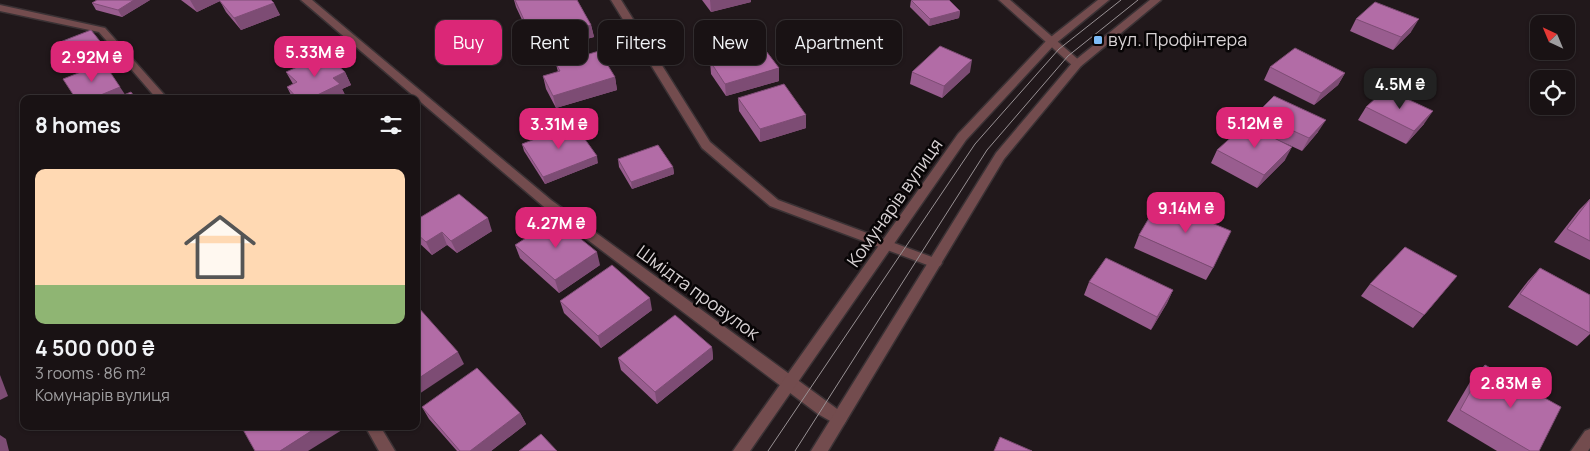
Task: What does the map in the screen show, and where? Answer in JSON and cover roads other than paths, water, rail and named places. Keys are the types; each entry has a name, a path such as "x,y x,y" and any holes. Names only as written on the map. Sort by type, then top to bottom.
{"street":[{"name":"Шмідта провулок","path":"306,0 419,95"},
{"path":"616,0 706,145 774,203 935,263"},
{"path":"1004,0 1077,64"},
{"name":"Комунарів вулиця","path":"741,451 962,137 1051,42 1104,0"},
{"path":"819,451 840,420 1000,156 1077,64 1156,0"},
{"path":"0,8 102,30 159,95"},
{"name":"Шмідта провулок","path":"420,96 547,203 840,420"},
{"path":"374,430 387,451"},
{"path":"1579,451 1590,436"}],"tram line":[{"path":"768,451 975,144 1059,49 1121,0"},
{"path":"795,451 987,150 1068,56 1138,0"}],"place":[{"name":"вул. Профінтера","path":"1098,40"}]}
